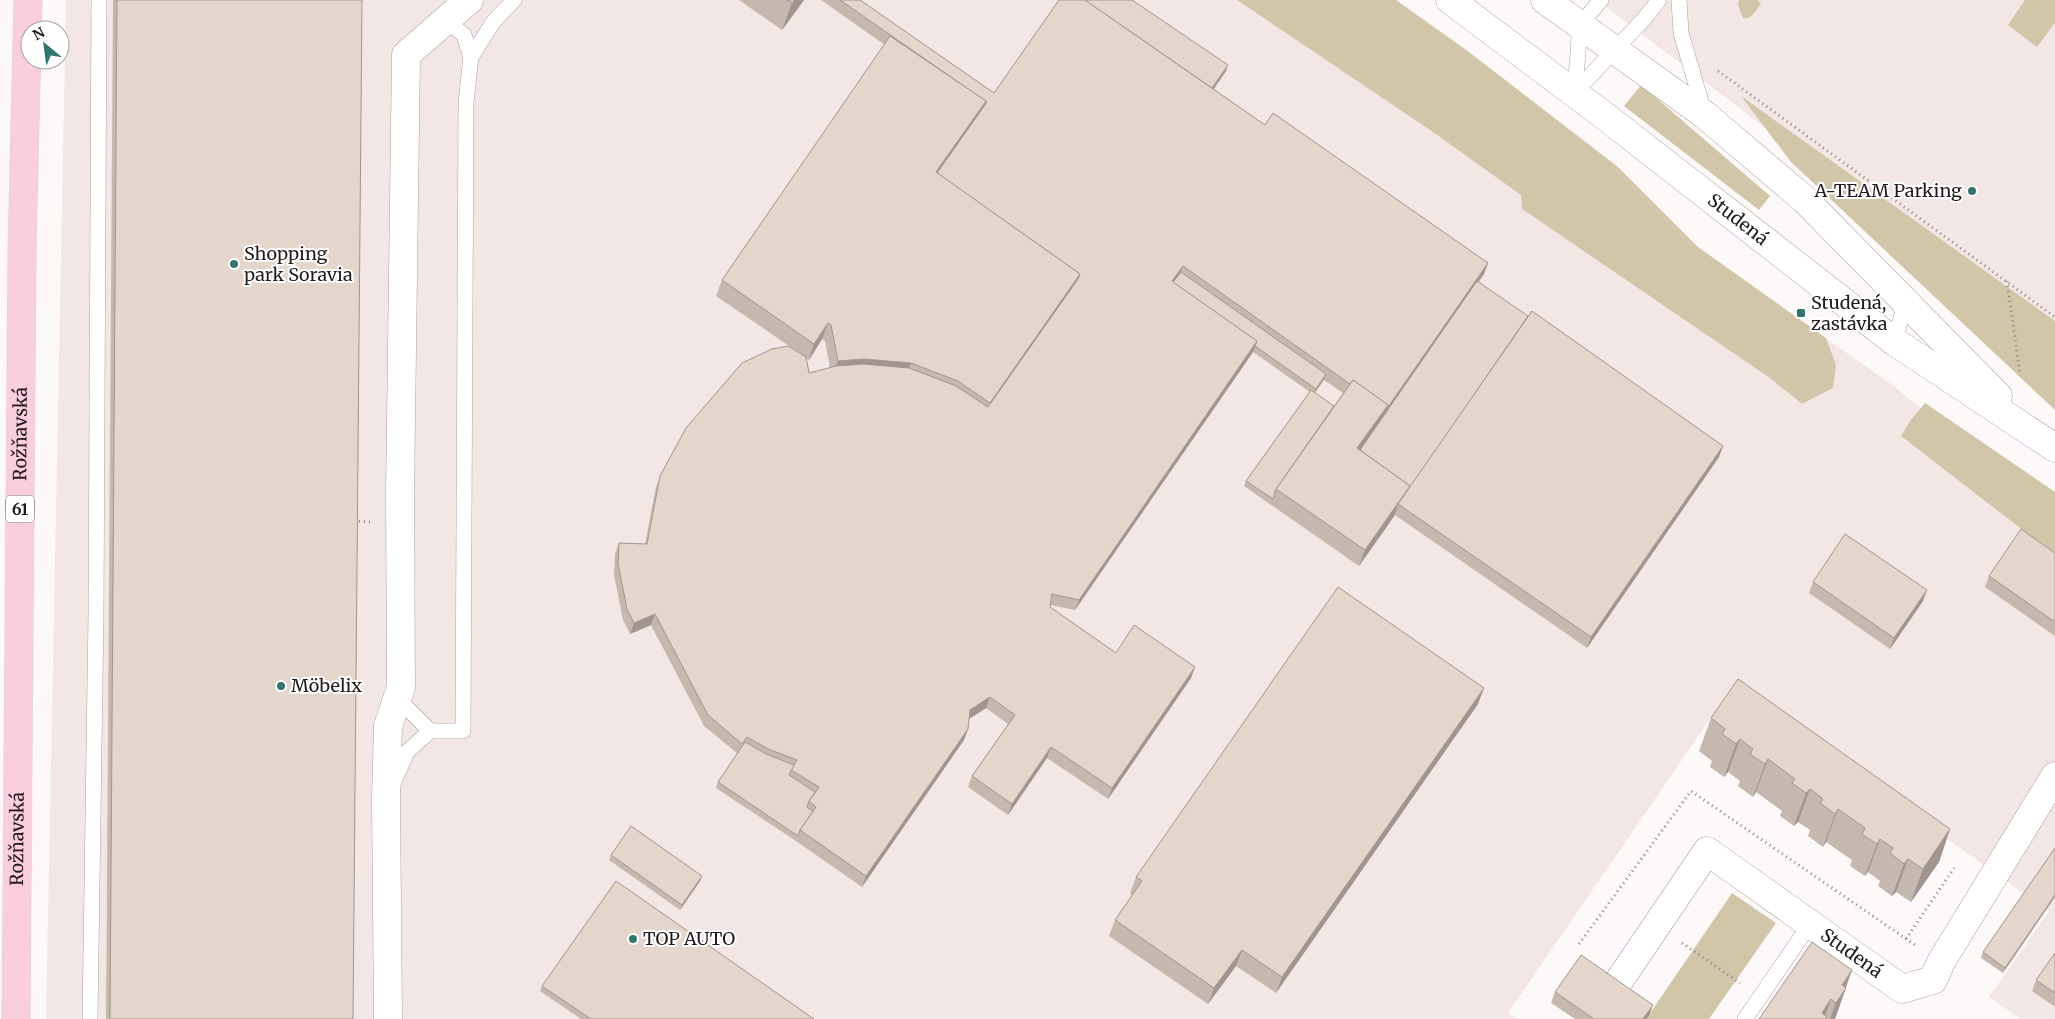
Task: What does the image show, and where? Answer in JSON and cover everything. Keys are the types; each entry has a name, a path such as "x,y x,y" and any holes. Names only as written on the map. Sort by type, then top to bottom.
{"main road":[{"name":"Rožňavská","path":"16,1019 22,250 28,0"}],"street":[{"path":"388,1019 386,799 388,726 401,687 400,494 406,55 468,0"},
{"name":"Studená","path":"1450,0 1575,92 1895,342 2055,448"},
{"name":"Studená","path":"1545,0 1705,115 1804,200 2032,431"},
{"name":"Studená","path":"1619,981 1708,851 1902,989 1933,980 1941,962 2055,776"}],"lane":[{"path":"90,1019 96,604 98,0"},
{"path":"471,57 494,21 514,0"},
{"path":"1575,92 1580,25 1601,0"},
{"path":"1575,92 1659,0"},
{"path":"1678,0 1681,33 1705,115"},
{"path":"386,799 407,752 430,732 463,731 466,102 471,57 464,35 446,20"},
{"path":"1895,342 1904,300"},
{"path":"397,698 430,732"},
{"path":"1744,1019 1810,924"}],"path":[{"path":"1715,64 1718,73 2055,317"},
{"path":"2007,281 2022,383"},
{"path":"354,521 361,521"},
{"path":"1906,939 1954,868"},
{"path":"1657,925 1760,997"}],"shaded area":[{"path":"66,0 1348,0 1895,387 2055,520 2055,1019 2021,1019 1989,997 2049,911 1732,687 1508,1013 1517,1019 46,1019 65,70 70,70 70,20 66,20"},
{"path":"1237,0 1396,0 1469,52 1618,167 1698,247 1826,338 1836,365 1833,388 1802,404 1770,378 1522,209 1521,195 1433,132"},
{"name":"A-TEAM Parking","path":"1597,0 2055,0 2055,327 2024,370 1759,123"},
{"path":"1739,0 1757,0 1761,3 1751,16 1743,18 1738,5"},
{"path":"2025,0 2055,0 2055,23 2037,47 2008,25"},
{"path":"1641,85 1770,196 1759,210 1624,106"},
{"path":"1741,96 2055,321 2055,410 1791,162"},
{"path":"1925,403 2055,492 2055,555 1901,436 1910,421"},
{"path":"1732,893 1776,923 1709,1019 1646,1019"}],"building":[{"name":"Shopping park Soravia","path":"117,0 362,0 353,1019 110,1019"},
{"path":"840,0 860,0 994,93 1059,0 1085,0 1265,125 1273,113 1488,263 1386,410 1388,405 1353,380 1350,384 1183,266 1172,281 1257,341 1079,600 1052,594 1050,607 1116,653 1134,625 1195,667 1112,788 1051,747 1012,804 972,776 1015,715 990,697 970,710 968,729 866,876 800,830 816,807 809,801 819,787 791,770 797,760 768,749 747,737 742,744 708,715 655,614 634,623 627,609 618,564 619,543 647,544 660,476 686,428 742,363 772,349 788,346 806,357 809,373 836,366 863,364 909,368 956,386 988,407 1080,274 937,173 987,102"},
{"path":"1085,0 1132,0 1228,65 1212,88"},
{"path":"890,36 986,101 936,172 1080,274 990,403 958,381 911,363 864,359 838,361 831,325 828,323 814,344 722,280"},
{"path":"1181,272 1326,374 1316,389 1255,346 1257,341 1173,282"},
{"path":"1477,281 1528,316 1408,491 1410,486 1360,450"},
{"path":"1532,311 1723,446 1591,637 1398,504"},
{"path":"1353,380 1388,405 1357,448 1410,486 1365,550 1276,489"},
{"path":"1311,390 1334,406 1276,489 1273,499 1246,481"},
{"path":"2021,529 2055,553 2055,622 1989,576"},
{"path":"1845,534 1927,590 1894,638 1813,582"},
{"path":"1338,587 1484,688 1282,977 1242,950 1214,988 1115,920 1142,881 1136,877"},
{"path":"1738,679 1950,829 1923,869 1908,859 1904,864 1890,853 1893,848 1880,839 1877,844 1862,834 1865,828 1838,809 1835,814 1820,803 1823,799 1810,789 1806,793 1792,783 1795,779 1768,759 1765,764 1750,754 1753,749 1740,739 1736,744 1722,734 1725,729 1711,718"},
{"path":"745,742 766,754 794,765 789,775 815,792 807,807 813,811 798,836 718,782"},
{"path":"631,826 702,876 682,905 611,855"},
{"path":"2055,848 2055,895 2005,968 1983,952"},
{"name":"TOP AUTO","path":"616,881 814,1019 591,1019 542,986"},
{"path":"1812,942 1852,970 1842,985 1846,988 1836,1003 1831,999 1822,1013 1827,1017 1825,1019 1759,1019"},
{"path":"2055,953 2055,993 2036,980"},
{"path":"1581,955 1653,1005 1643,1019 1594,1019 1555,992"}],"place":[{"name":"A-TEAM Parking","path":"1972,191"},
{"name":"Shopping park Soravia","path":"234,264"},
{"name":"Studená, zastávka","path":"1801,313"},
{"name":"Möbelix","path":"281,686"},
{"name":"TOP AUTO","path":"633,939"}]}
